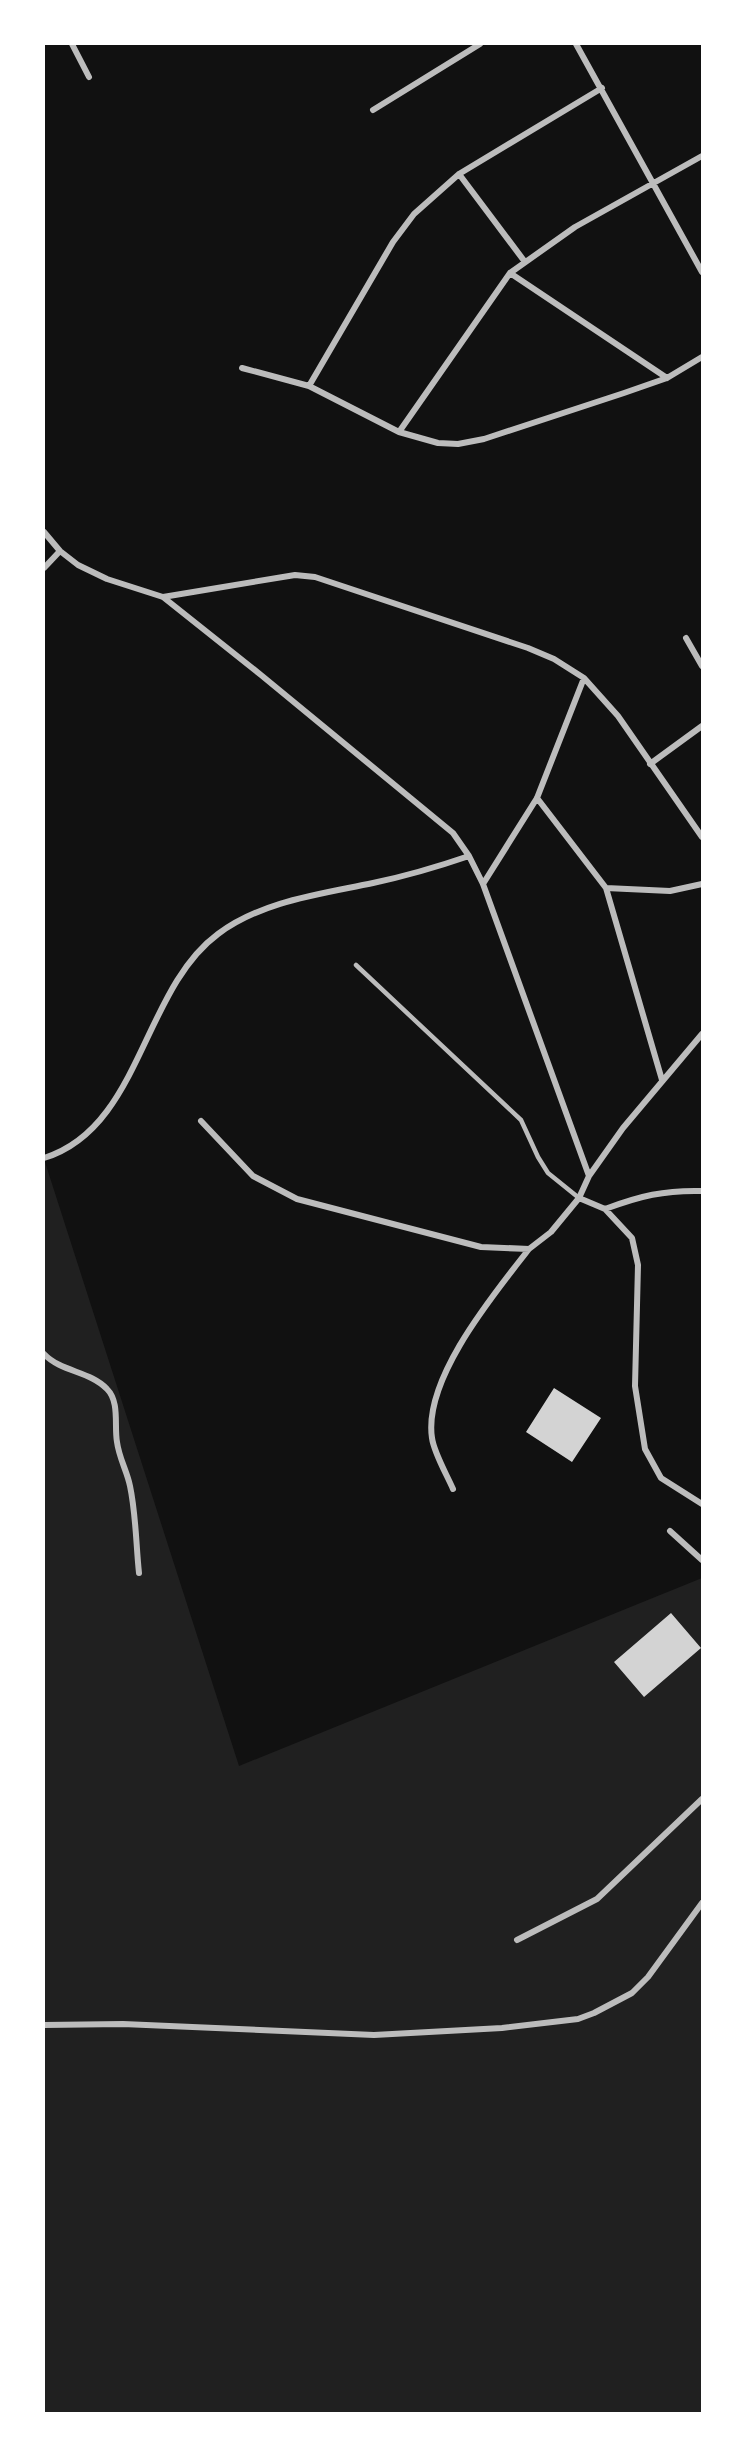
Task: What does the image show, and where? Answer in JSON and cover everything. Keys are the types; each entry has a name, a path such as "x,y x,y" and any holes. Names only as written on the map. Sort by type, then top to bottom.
{"street":[{"path":"72,44 89,77"},
{"path":"373,110 480,44"},
{"path":"576,44 653,184 699,259 702,272"},
{"path":"309,386 393,242 414,214 459,174 602,88"},
{"path":"399,432 510,273 576,227 702,156"},
{"path":"459,174 525,262"},
{"path":"510,273 667,378"},
{"path":"242,368 309,386 399,432 438,443 458,444 484,439 667,378 702,357"},
{"path":"44,532 60,551 78,565 107,579 163,597 423,806 453,833 469,856 483,884 589,1176"},
{"path":"44,568 60,551"},
{"path":"163,597 295,575 315,577 528,648 554,659 584,678 618,716 702,837"},
{"path":"686,638 702,666"},
{"path":"483,884 537,798 584,678"},
{"path":"650,764 702,726"},
{"path":"537,798 606,888 662,1080"},
{"path":"44,1158 57,1154 77,1141 94,1125 116,1098 179,975 195,954 218,934 243,918 292,900 424,872 469,856"},
{"path":"606,888 670,891 702,884"},
{"path":"453,1489 432,1439 433,1400 471,1324 529,1249 551,1232 579,1198 589,1176 623,1128 702,1034"},
{"path":"201,1121 253,1176 297,1199 481,1247 529,1249"},
{"path":"605,1209 636,1198 674,1190 702,1191"},
{"path":"579,1198 605,1209 632,1238 638,1265 635,1386 645,1449 661,1478 702,1504"},
{"path":"44,1354 50,1361 98,1382 107,1389 112,1397 117,1441 130,1485 139,1573"},
{"path":"670,1531 702,1560"},
{"path":"517,1940 597,1899 702,1799"},
{"path":"44,2025 123,2024 374,2035 502,2028 578,2019 632,1993 648,1977 702,1903"}],"lane":[{"path":"356,965 521,1120 548,1173 579,1198"}],"shaded area":[{"path":"44,1159 239,1766 702,1578 702,2413 44,2413"}],"building":[{"path":"554,1388 601,1418 572,1462 526,1432"},
{"path":"671,1613 701,1648 644,1697 614,1662"}]}
